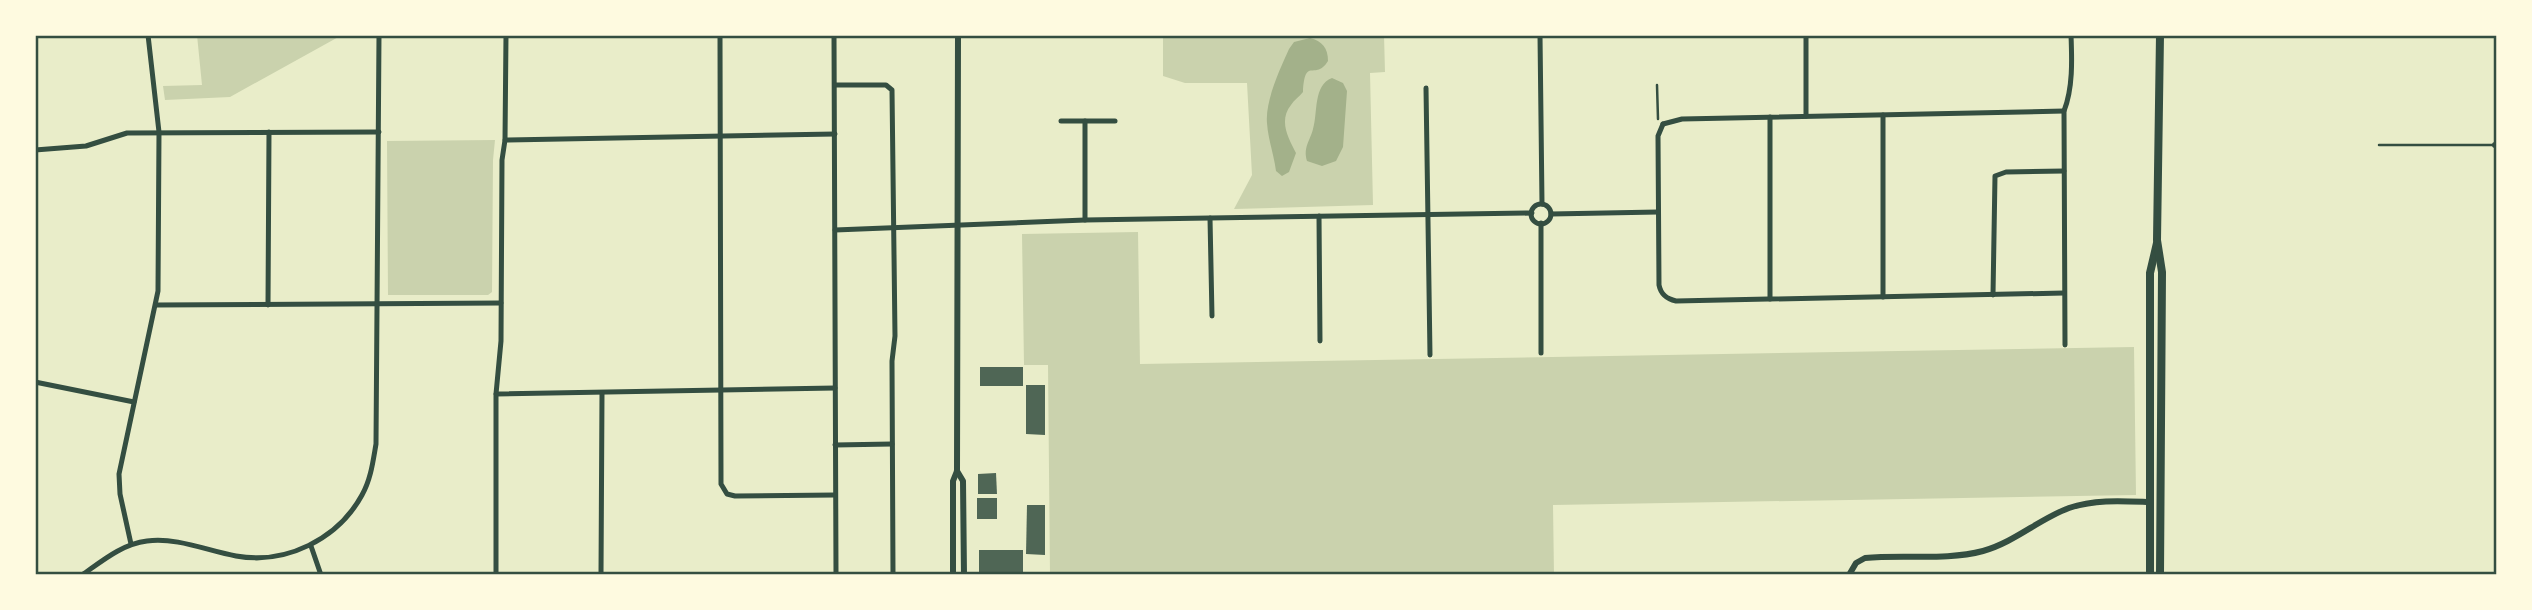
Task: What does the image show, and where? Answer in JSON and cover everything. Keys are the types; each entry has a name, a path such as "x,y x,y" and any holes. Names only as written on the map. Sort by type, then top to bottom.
{"main road":[{"path":"2160,35 2160,575"},
{"path":"2150,575 2150,273 2158,240"}],"street":[{"path":"131,544 119,485 120,464 156,305 160,228 159,132 148,35"},
{"path":"82,575 131,544 159,540 254,558 284,555 311,546 346,517 362,496 370,476 376,444 379,35"},
{"path":"496,575 496,394 501,356 506,35"},
{"path":"720,35 721,484 727,494 734,496 835,495"},
{"path":"834,35 836,575"},
{"path":"953,575 953,481 957,471 958,35"},
{"path":"1540,35 1542,204"},
{"path":"1806,35 1807,116"},
{"path":"2065,345 2064,111 2068,102 2071,35"},
{"path":"835,85 886,85 892,90 895,336 892,361 893,575"},
{"path":"1426,88 1430,355"},
{"path":"2064,111 1682,118 1664,124 1658,136 1659,285 1663,295 1676,301 2064,293"},
{"path":"1882,115 1883,297"},
{"path":"1770,117 1770,299"},
{"path":"1658,120 1664,124"},
{"path":"1061,121 1115,121"},
{"path":"1085,121 1085,220"},
{"path":"268,304 269,132"},
{"path":"35,150 86,146 127,133 379,132"},
{"path":"505,140 835,134"},
{"path":"1993,295 1995,176 2006,172 2064,171"},
{"path":"1542,204 1550,208 1551,214 1547,222 1541,223 1533,219 1532,214 1536,206 1542,204"},
{"path":"1551,214 1658,212"},
{"path":"835,230 1085,220 1532,214"},
{"path":"1319,216 1320,341"},
{"path":"1210,218 1212,316"},
{"path":"1541,223 1541,353"},
{"path":"156,305 501,303"},
{"path":"35,382 134,402"},
{"path":"496,394 835,388"},
{"path":"601,393 601,575"},
{"path":"835,445 892,444"},
{"path":"957,471 963,481 964,575"},
{"path":"1850,572 1856,563 1866,558 1953,555 1986,550 2020,536 2071,507 2090,503 2149,502"},
{"path":"311,546 321,575"}],"lane":[{"path":"1657,85 1658,120"},
{"path":"2379,145 2496,145"}],"shaded area":[{"path":"197,35 342,35 230,97 165,100 163,86 202,85"},
{"path":"1163,35 1384,35 1385,72 1370,73 1373,205 1234,209 1252,175 1247,83 1185,83 1163,76"},
{"path":"1310,38 1324,46 1328,61 1319,69 1308,71 1303,92 1287,111 1286,130 1296,153 1289,172 1282,176 1276,171 1267,123 1268,105 1289,49 1294,42"},
{"path":"1332,78 1343,83 1347,91 1343,147 1336,161 1322,166 1307,161 1306,152 1319,93"},
{"path":"495,140 492,292 488,295 388,295 387,141"},
{"path":"1138,232 1140,364 2134,347 2136,495 1553,505 1554,575 1050,575 1048,365 1024,365 1022,234"}],"building":[{"path":"980,367 1023,367 1023,386 980,386"},
{"path":"1026,385 1045,385 1045,435 1026,434"},
{"path":"996,473 997,494 978,494 978,474"},
{"path":"977,498 997,498 997,519 977,519"},
{"path":"1027,505 1045,505 1045,555 1026,554"},
{"path":"979,550 1023,550 1023,572 979,572"}]}
